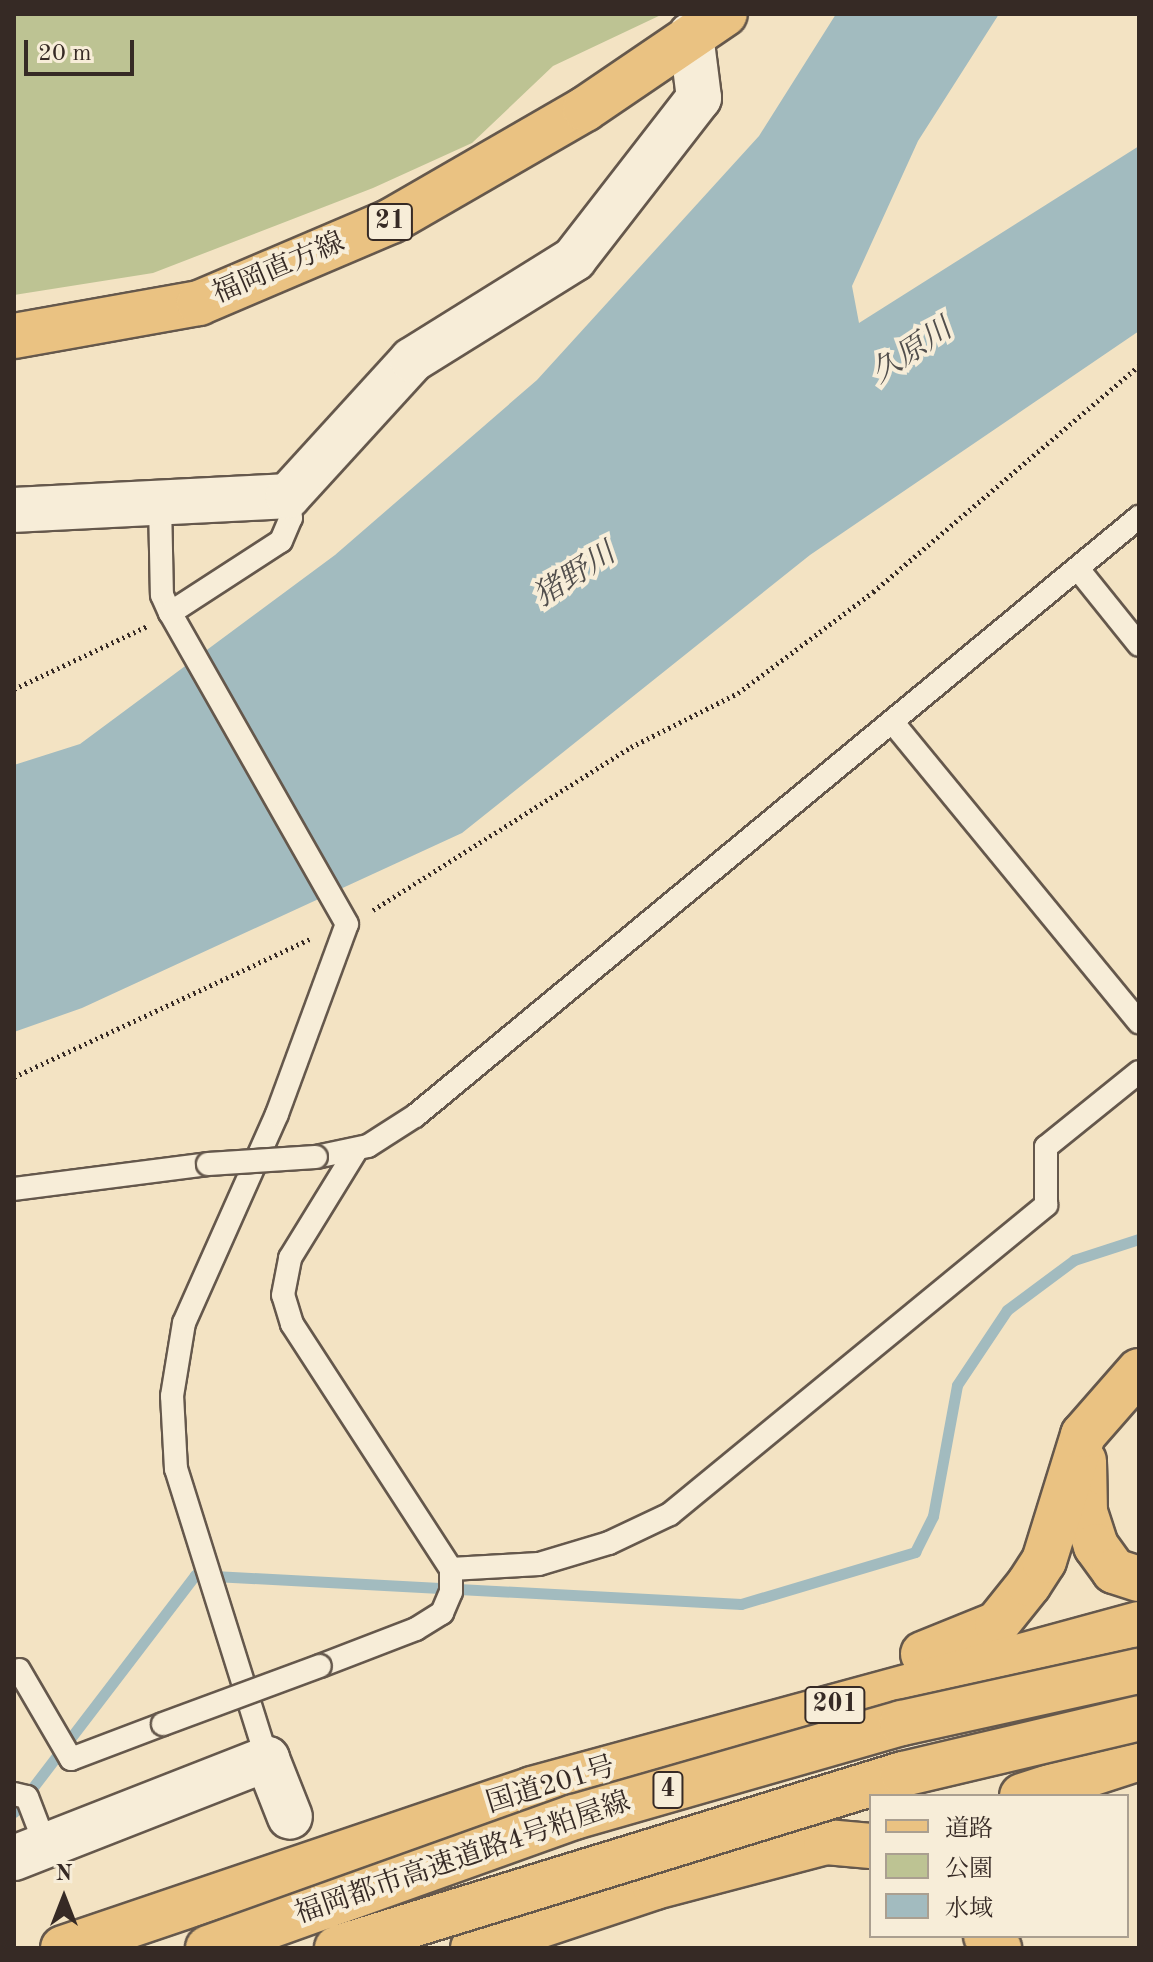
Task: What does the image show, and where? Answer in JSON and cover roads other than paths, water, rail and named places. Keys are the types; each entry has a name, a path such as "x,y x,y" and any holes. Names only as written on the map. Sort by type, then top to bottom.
{"main road":[{"name":"福岡直方線","path":"14,336 199,303 391,221 585,109 708,25"},
{"path":"532,1789 690,1722 959,1644 997,1624 1044,1561 1083,1435 1139,1371"},
{"path":"1083,1435 1085,1512 1096,1546 1114,1571 1139,1579"},
{"name":"国道201号","path":"63,1948 532,1789 1139,1624"},
{"name":"福岡都市高速道路4号粕屋線","path":"208,1948 574,1817 902,1723 1139,1671"},
{"name":"福岡都市高速道路4号粕屋線","path":"337,1948 903,1774 1139,1718"},
{"path":"892,1794 1139,1736"},
{"path":"1028,1794 1139,1758"},
{"path":"400,1948 605,1870 869,1800"},
{"path":"473,1948 655,1887 826,1842 869,1846"}],"street":[{"path":"14,510 288,496 317,455 412,360 574,259 699,98 708,25"},
{"path":"30,1851 267,1759 290,1817"}],"lane":[{"path":"176,622 281,541 291,518 288,496"},
{"path":"160,503 162,595 343,919 283,1099 184,1323 172,1396 176,1469 267,1759"},
{"path":"14,1189 208,1164 316,1157 357,1149 415,1116 894,724 1139,517"},
{"path":"1078,569 1139,645"},
{"path":"894,724 1139,1022"},
{"path":"451,1569 539,1564 609,1543 670,1514 1046,1205 1046,1147 1139,1072"},
{"path":"19,1670 71,1759 320,1666 442,1613 451,1569 292,1324 283,1295 290,1258 357,1149"},
{"path":"14,1794 27,1797 30,1851"}],"water":[{"path":"836,14 999,14 918,141 852,286 859,323 1139,146 1139,331 810,555 462,833 82,1008 14,1032 14,765 80,744 335,555 537,380 759,136"}],"waterway":[{"path":"14,1812 195,1575 741,1604 915,1552 933,1516 957,1385 1007,1310 1074,1260 1139,1239"}],"water label":[{"name":"久原川","path":"912,352"},
{"name":"猪野川","path":"575,576"}]}
